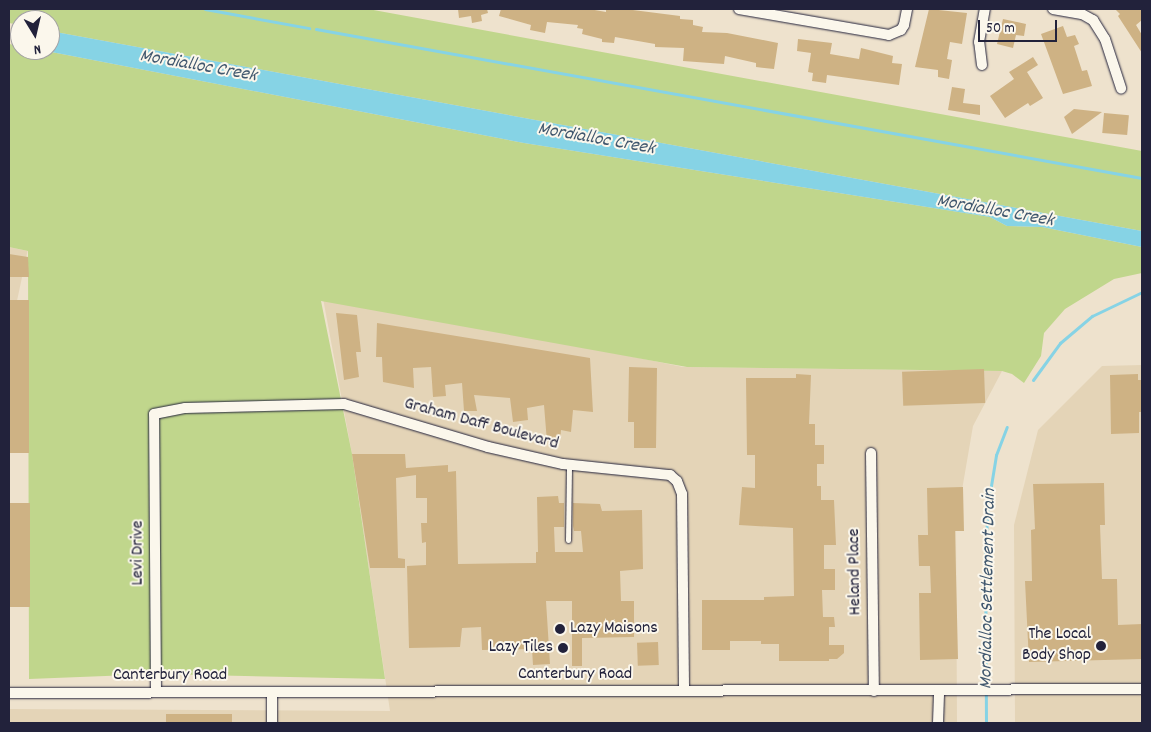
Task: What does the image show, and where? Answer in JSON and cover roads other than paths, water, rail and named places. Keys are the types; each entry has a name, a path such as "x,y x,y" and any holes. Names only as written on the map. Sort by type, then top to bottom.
{"street":[{"path":"740,9 776,12 889,35 896,34 904,26 907,9"},
{"path":"982,65 979,42 985,9"},
{"path":"1053,9 1082,14 1093,20 1105,39 1121,88"},
{"name":"Graham Daff Boulevard","path":"154,414 185,408 344,404 488,447 569,465 670,475 677,481 682,494 684,692"},
{"name":"Levi Drive","path":"154,414 156,692"},
{"name":"Heland Place","path":"871,453 874,691"},
{"name":"Canterbury Road","path":"9,693 1142,690"},
{"path":"938,723 939,691"},
{"path":"272,692 272,723"}],"lane":[{"path":"568,540 569,465"}],"water":[{"name":"Mordialloc Creek","path":"60,33 1142,231 1142,247 1042,227 1007,226 990,217 524,143 60,54"}],"waterway":[{"path":"205,9 309,28"},
{"path":"316,29 1142,178"},
{"name":"Mordialloc Settlement Drain","path":"1033,380 1060,343 1092,316 1142,292"},
{"name":"Mordialloc Settlement Drain","path":"986,723 985,552 988,504 996,455 1007,427"}],"place":[{"name":"Lazy Maisons","path":"560,629"},
{"name":"The Local Body Shop","path":"1101,646"},
{"name":"Lazy Tiles","path":"563,648"}]}
